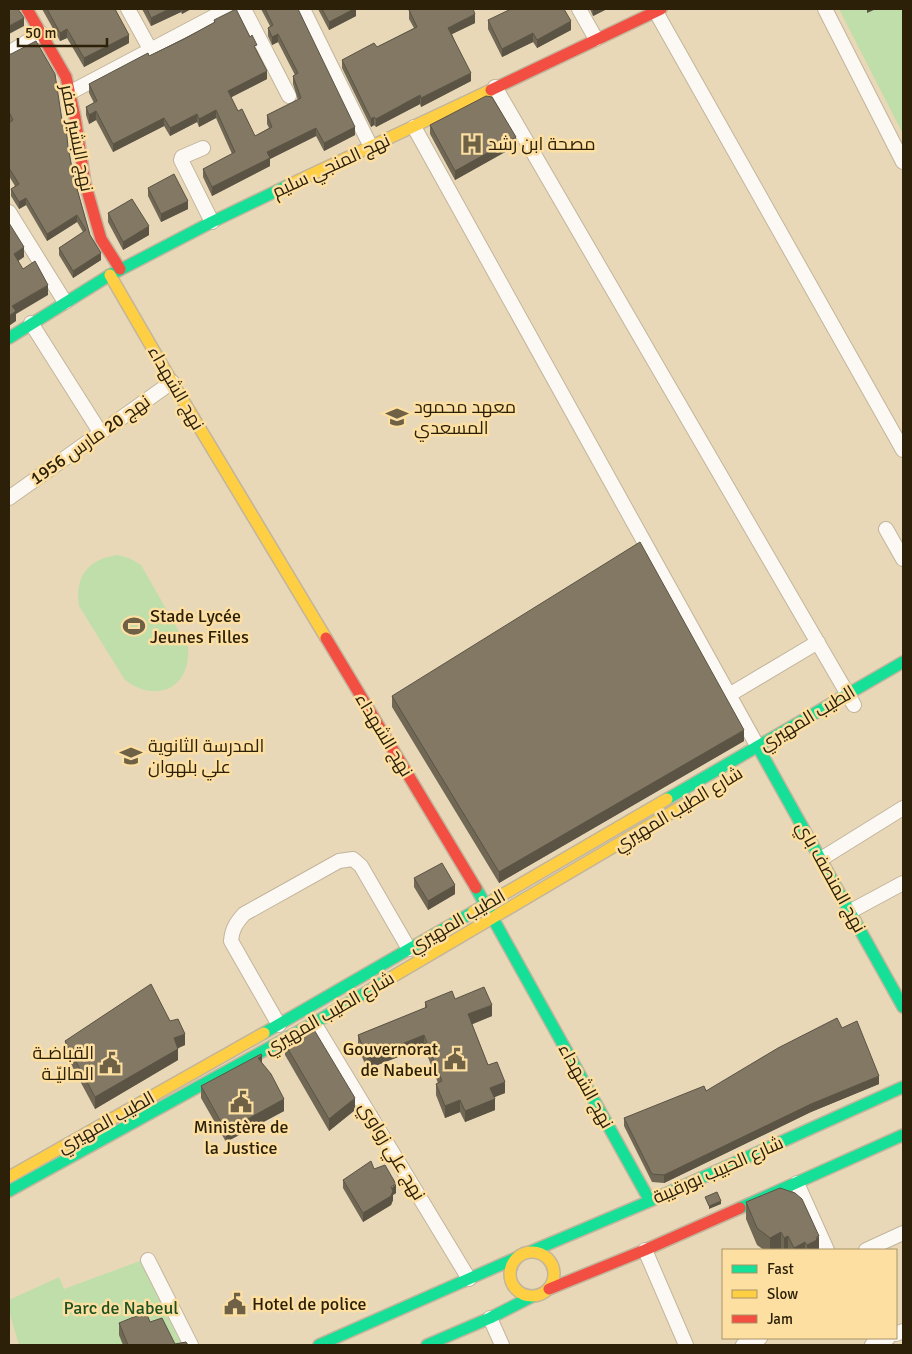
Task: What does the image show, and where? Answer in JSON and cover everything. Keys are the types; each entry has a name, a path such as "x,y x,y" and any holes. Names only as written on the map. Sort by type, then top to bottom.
{"street":[{"name":"نهج البشير صفر","path":"27,9 66,77 71,92 85,184 101,239 120,269"},
{"path":"128,9 150,49"},
{"path":"71,92 228,9"},
{"path":"244,9 289,96"},
{"path":"302,9 371,147"},
{"path":"579,9 596,39"},
{"path":"825,9 903,162"},
{"path":"658,10 903,450"},
{"name":"نهج المنجي سليم","path":"9,338 120,269 212,222 658,10"},
{"path":"9,53 41,33"},
{"path":"495,87 852,702"},
{"path":"414,127 763,755"},
{"path":"204,148 182,157 181,160 212,222"},
{"path":"9,212 65,302"},
{"name":"نهج الشهداء","path":"110,275 172,382 486,905 650,1201"},
{"path":"31,323 100,432"},
{"name":"نهج 20 مارس 1956","path":"9,498 172,382"},
{"path":"886,530 903,558"},
{"path":"729,695 818,642"},
{"name":"الطيب المهيري","path":"9,1177 279,1025 486,905 763,755 852,702 903,662"},
{"name":"نهج المنصف باي","path":"763,755 903,1007"},
{"name":"شارع الطيب المهيري","path":"9,1192 314,1023 698,797"},
{"path":"821,859 903,808"},
{"path":"279,1025 231,941 232,930 244,914 339,861 352,859 361,866 409,950"},
{"path":"851,911 903,883"},
{"name":"نهج علي زواوي","path":"314,1023 469,1279"},
{"name":"شارع الحبيب بورقيبة","path":"532,1251 650,1201 903,1087"},
{"path":"427,1345 490,1318 533,1296 542,1294 549,1289 645,1250 903,1135"},
{"path":"797,1183 827,1249"},
{"path":"868,1249 903,1233"},
{"path":"645,1250 686,1345"},
{"path":"318,1345 516,1258 523,1253 532,1251 548,1257 555,1273 554,1282 549,1289"},
{"path":"516,1258 510,1274 512,1283 524,1295 533,1296"},
{"path":"148,1260 191,1345"},
{"path":"490,1318 502,1345"},
{"path":"870,1345 885,1339"}],"green space":[{"path":"839,9 903,9 903,134"},
{"name":"Stade Lycée Jeunes Filles","path":"117,555 129,558 141,565 188,647 184,673 178,682 170,688 160,691 149,691 125,680 79,606 79,586 85,571 98,561"},
{"name":"Parc de Nabeul","path":"140,1261 182,1345 19,1345 9,1311 9,1300 59,1277 64,1289"}],"building":[{"path":"9,9 18,9 24,18 9,26"},
{"path":"47,9 115,9 129,35 84,58 67,29 60,33"},
{"path":"147,9 169,9 151,18"},
{"path":"236,9 250,37 252,35 257,45 254,46 267,71 228,91 238,111 242,109 255,136 272,127 267,115 301,98 293,76 298,73 278,34 272,37 268,28 273,25 265,9 298,9 355,127 324,143 316,128 267,152 270,158 212,187 203,169 235,152 216,110 199,119 197,114 170,128 164,118 113,144 96,111 89,115 86,107 97,101 89,84 148,53 149,56 184,39"},
{"path":"322,9 354,9 329,22"},
{"path":"473,9 475,14 448,28 471,73 421,98 420,95 376,119 374,117 371,119 342,60 374,43 377,47 417,27 409,10"},
{"path":"511,9 564,9 571,21 537,40 533,33 502,49 488,20"},
{"path":"36,41 55,74 74,178 90,235 101,253 73,271 59,248 86,230 77,215 47,234 26,198 19,202 11,189 19,184 9,168 9,123 13,120 9,112 9,54"},
{"path":"486,96 492,97 516,137 455,171 430,125"},
{"path":"174,174 188,201 161,214 148,188"},
{"path":"132,199 149,226 123,242 108,213"},
{"path":"9,223 24,247 14,254 23,269 35,261 48,285 12,306 16,311 9,316"},
{"path":"640,542 744,730 499,872 392,696"},
{"path":"442,863 455,885 428,901 414,878"},
{"path":"151,984 170,1021 178,1019 185,1034 174,1038 178,1049 95,1097 65,1041"},
{"name":"Gouvernorat de Nabeul","path":"484,987 492,1005 468,1014 488,1065 497,1062 505,1082 490,1088 495,1099 465,1111 460,1100 445,1106 436,1084 442,1081 424,1035 367,1058 358,1035 427,1007 425,1002 452,991 455,999"},
{"path":"837,1018 842,1028 857,1021 879,1076 811,1104 664,1175 652,1174 624,1118 704,1086 706,1091 778,1048"},
{"path":"313,1028 355,1098 329,1119 285,1044"},
{"name":"Ministère de la Justice","path":"261,1054 262,1056 258,1058 271,1074 284,1099 226,1131 201,1086"},
{"path":"371,1161 374,1169 385,1165 396,1184 391,1187 393,1191 391,1196 363,1213 343,1180"},
{"path":"780,1188 795,1193 802,1199 819,1236 816,1237 817,1240 807,1245 805,1242 794,1248 788,1236 784,1238 781,1232 770,1238 757,1228 746,1202"},
{"path":"717,1192 721,1201 709,1206 705,1197"},
{"path":"146,1312 150,1322 162,1318 175,1344 186,1342 188,1345 128,1345 119,1323"}],"traffic: fast":[{"path":"9,338 110,275 212,222 289,185"},
{"path":"667,799 903,662"},
{"path":"758,747 903,1007"},
{"path":"476,888 650,1201"},
{"path":"264,1033 473,912"},
{"path":"9,1191 314,1023 387,980"},
{"path":"532,1251 650,1201 903,1087"},
{"path":"740,1208 903,1135"},
{"path":"319,1345 516,1258"},
{"path":"427,1345 490,1318 533,1296"}],"traffic: slow":[{"path":"289,185 491,90"},
{"path":"110,275 326,638"},
{"path":"473,912 667,799"},
{"path":"387,980 691,801"},
{"path":"9,1177 264,1033"},
{"path":"536,1252 548,1258 553,1265 554,1274 553,1283 548,1290 541,1295 528,1296 516,1290 511,1283 510,1270 516,1258 523,1253 536,1252"}],"traffic: jam":[{"path":"27,9 66,77 75,117 85,183 101,239 120,269"},
{"path":"491,90 661,9"},
{"path":"326,638 476,888"},
{"path":"549,1289 645,1250 740,1208"}],"place":[{"name":"مصحة ابن رشد","path":"472,144"},
{"name":"معهد محمود المسعدي","path":"397,417"},
{"name":"Stade Lycée Jeunes Filles","path":"134,626"},
{"name":"المدرسة الثانوية علي بلهوان","path":"131,756"},
{"name":"Gouvernorat de Nabeul","path":"455,1059"},
{"name":"القباضـة الماليّـة","path":"110,1063"},
{"name":"Ministère de la Justice","path":"241,1102"},
{"name":"Hotel de police","path":"235,1304"}]}
